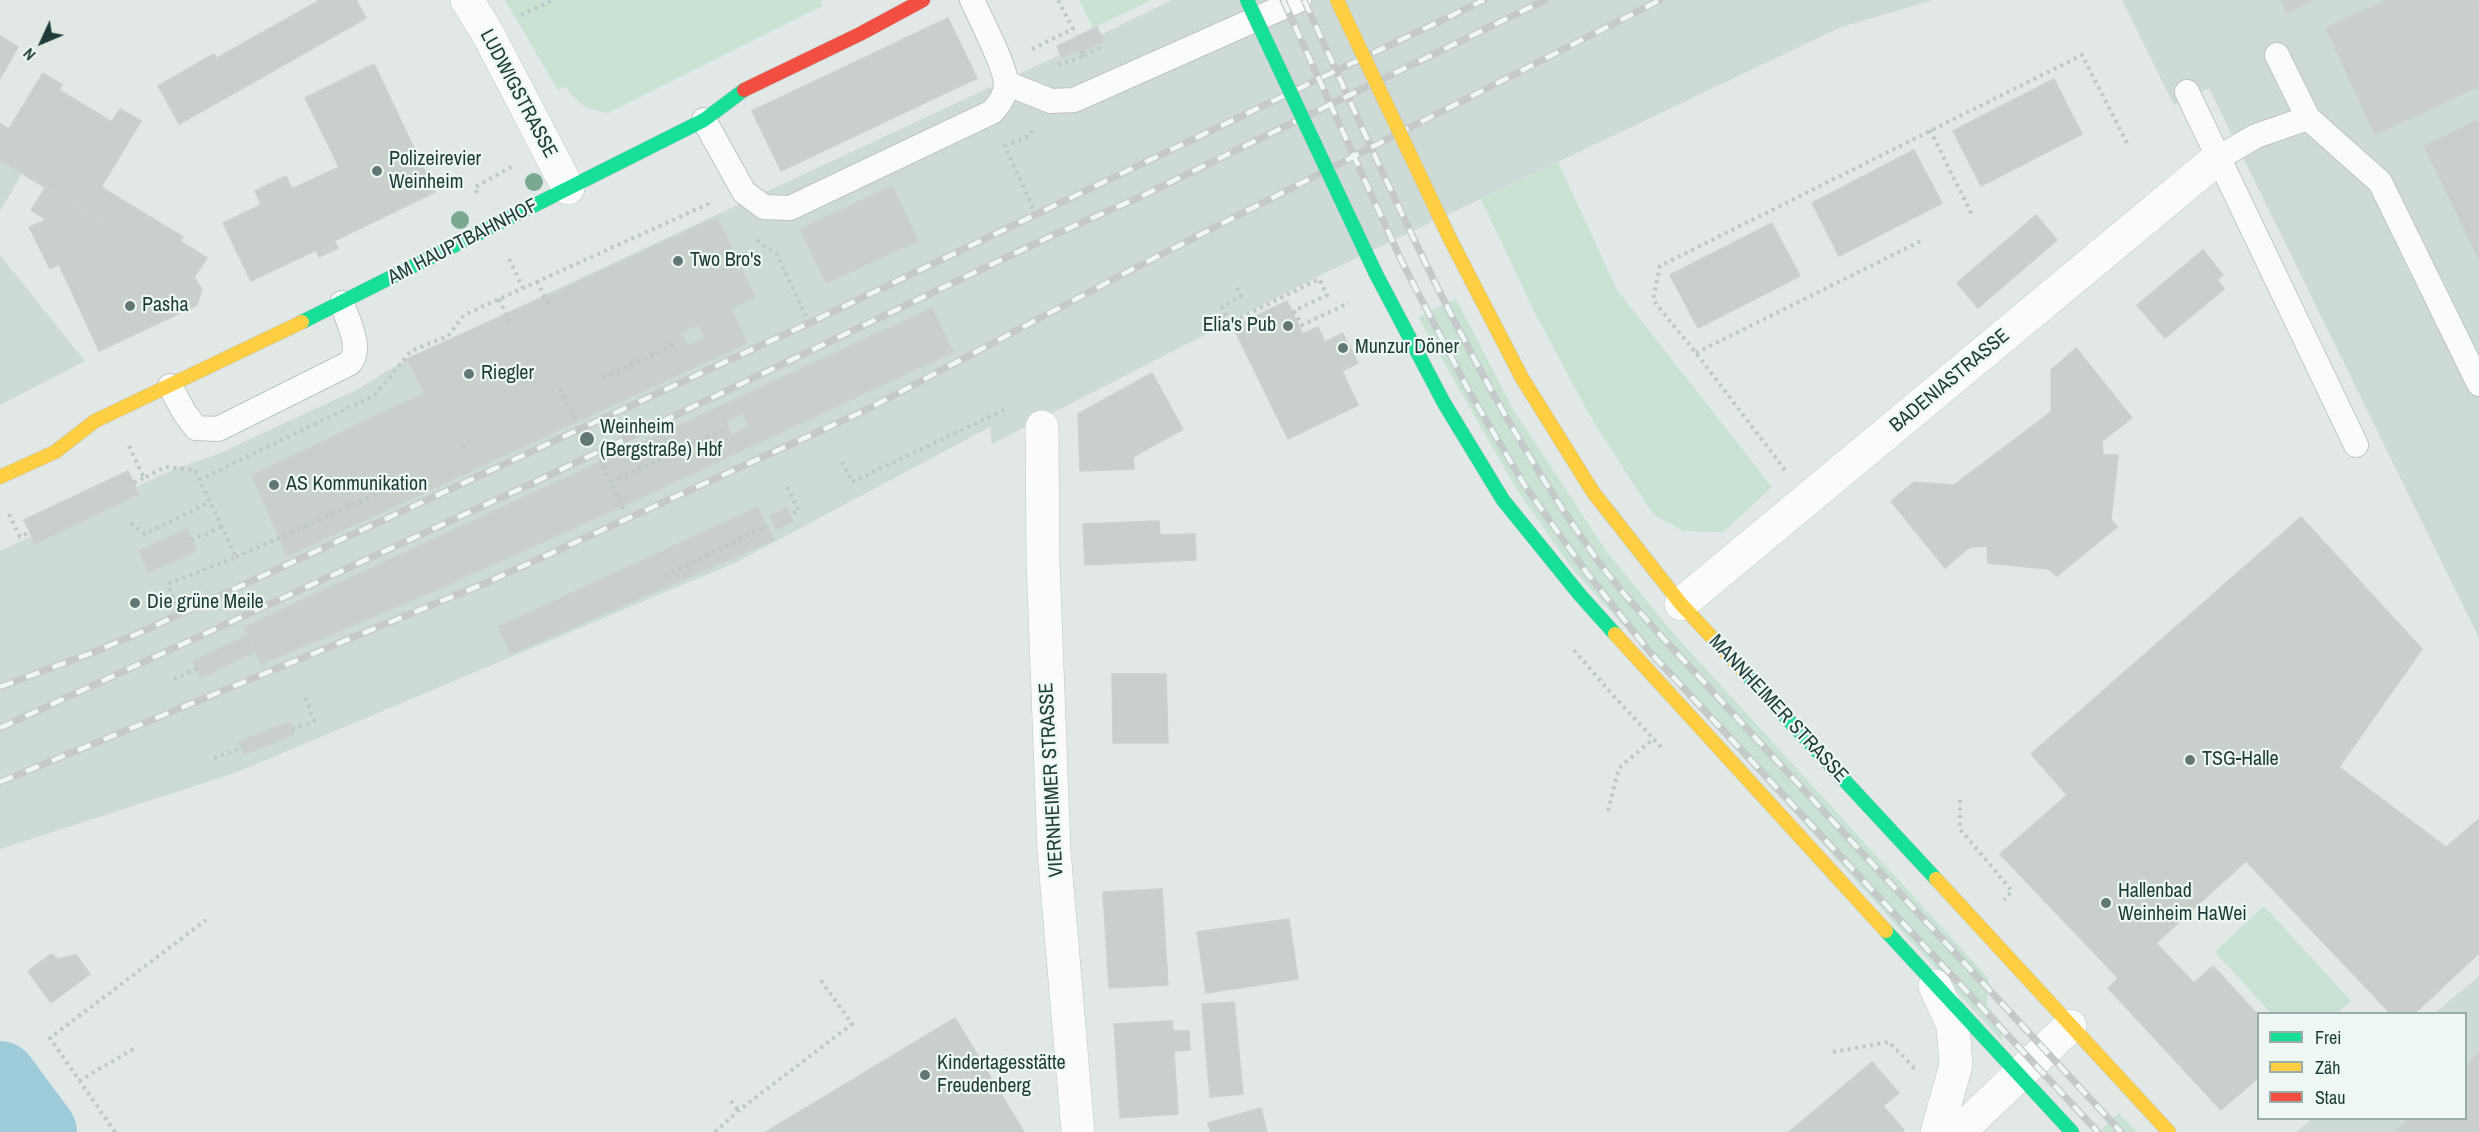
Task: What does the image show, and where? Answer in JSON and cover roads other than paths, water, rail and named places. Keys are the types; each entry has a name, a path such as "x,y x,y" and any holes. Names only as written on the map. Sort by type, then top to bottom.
{"main road":[{"name":"AM HAUPTBAHNHOF","path":"0,477 55,452 95,421 342,303 704,120 741,92 860,34 923,0"},
{"path":"1247,0 1376,274 1444,403 1503,500 1596,613 1747,781 2072,1132"},
{"name":"MANNHEIMER STRASSE","path":"1337,0 1450,239 1522,378 1593,492 1681,604 2169,1132"}],"street":[{"name":"LUDWIGSTRASSE","path":"467,0 488,34 568,188"},
{"name":"BADENIASTRASSE","path":"1681,604 2218,158"},
{"name":"VIERNHEIMER STRASSE","path":"1042,427 1043,561 1054,851 1078,1132"},
{"path":"1932,979 1953,1025 1956,1065 1937,1132"},
{"path":"1959,1132 2070,1026"}],"lane":[{"path":"704,120 744,192 764,207 790,207 992,112 1002,100 1006,83 972,0"},
{"path":"1006,83 1052,101 1074,100 1299,0"},
{"path":"2277,55 2308,118 2380,182 2479,384"},
{"path":"2187,92 2356,445"},
{"path":"2218,158 2256,136 2308,118"},
{"path":"170,386 196,428 218,429 350,363 355,357 356,346 342,303"}],"waterway":[{"path":"0,1078 40,1132"}],"railway":[{"path":"1283,0 1402,262 1470,393 1525,486 1587,573 1649,651 2098,1132"},
{"path":"1304,0 1402,215 1473,356 1552,493 1596,558 1663,638 2121,1132"},
{"path":"0,687 139,633 805,325 1484,0"},
{"path":"0,728 535,482 1047,238 1142,196 1545,0"},
{"path":"0,782 488,582 866,410 1129,271 1660,0"}],"place":[{"name":"Polizeirevier Weinheim","path":"377,171"},
{"name":"Two Bro's","path":"678,261"},
{"name":"Pasha","path":"130,306"},
{"name":"Elia's Pub","path":"1288,326"},
{"name":"Munzur Döner","path":"1343,348"},
{"name":"Riegler","path":"469,374"},
{"name":"Weinheim (Bergstraße) Hbf","path":"587,439"},
{"name":"AS Kommunikation","path":"274,485"},
{"name":"Die grüne Meile","path":"135,603"},
{"name":"TSG-Halle","path":"2190,760"},
{"name":"Hallenbad Weinheim HaWei","path":"2106,903"},
{"name":"Kindertagesstätte Freudenberg","path":"925,1075"}]}
